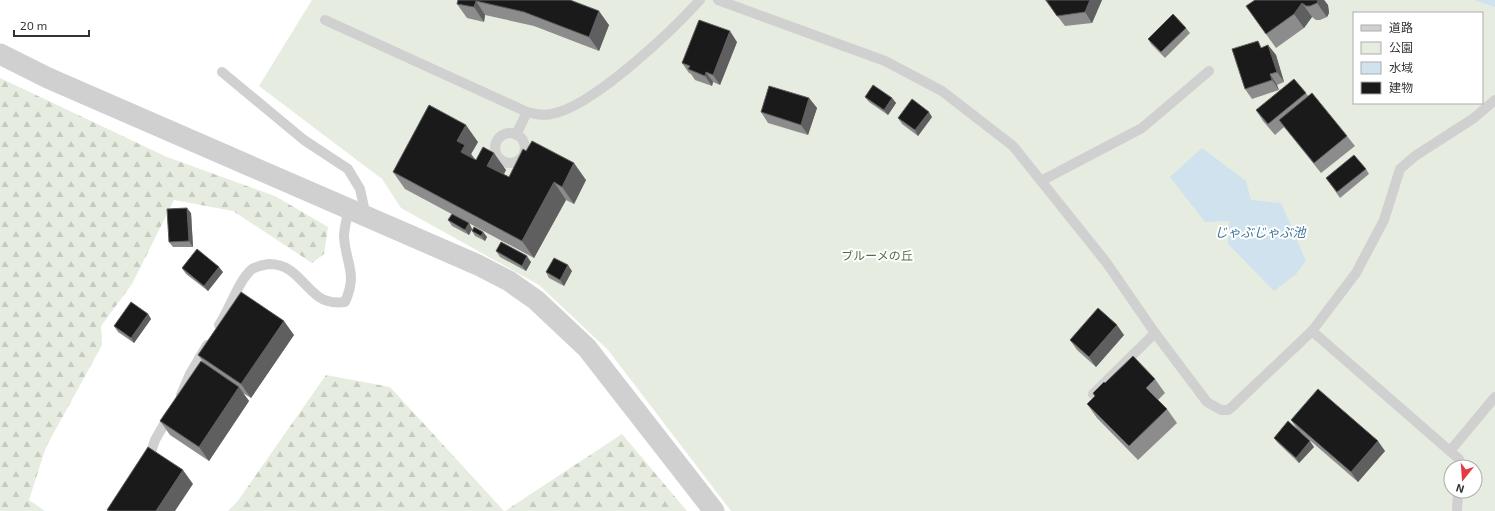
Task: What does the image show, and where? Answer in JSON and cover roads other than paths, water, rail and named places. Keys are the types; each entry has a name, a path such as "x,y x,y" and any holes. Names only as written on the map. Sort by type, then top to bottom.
{"street":[{"path":"0,54 48,78 478,265 509,281 536,300 587,348 714,511"}],"lane":[{"path":"325,20 527,112 539,115 552,114 568,108 595,92 649,50 700,0"},
{"path":"718,0 885,60 942,91 1013,146 1106,262 1155,333 1207,402 1221,410 1228,410 1233,406 1312,331 1359,266 1384,220 1400,169 1414,156 1474,118 1495,100"},
{"path":"143,468 155,440 183,390 190,374 225,317 243,280 252,270 260,265 282,265 296,273 319,298 334,303 345,302 351,288 351,272 344,236 357,212 360,190 348,169 304,140 222,72"},
{"path":"1041,180 1142,128 1209,72"},
{"path":"516,135 527,112"},
{"path":"1312,331 1459,459"},
{"path":"1093,394 1155,333"},
{"path":"1450,451 1495,397"},
{"path":"1457,511 1458,499"}],"water":[{"path":"1474,0 1495,0 1495,7"},
{"name":"じゃぶじゃぶ池","path":"1202,148 1246,181 1251,200 1281,203 1306,261 1296,274 1274,291 1228,244 1229,221 1205,222 1170,177"}],"park label":[{"name":"ブルーメの丘","path":"877,256"}]}
